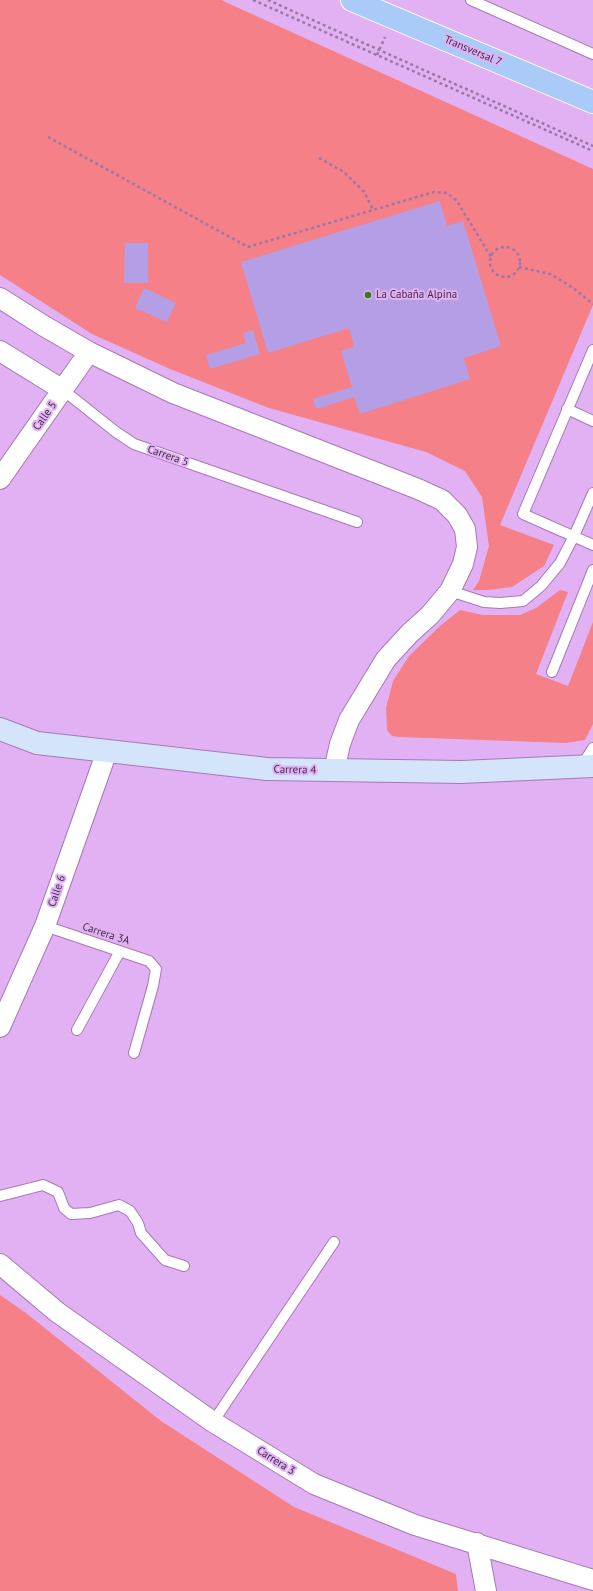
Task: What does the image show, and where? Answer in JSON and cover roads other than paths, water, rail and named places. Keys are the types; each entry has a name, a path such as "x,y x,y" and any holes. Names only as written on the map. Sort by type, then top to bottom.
{"main road":[{"name":"Transversal 7","path":"352,0 593,102"},
{"name":"Carrera 4","path":"0,729 37,743 267,769 462,772 587,766"}],"street":[{"path":"0,298 89,352 173,392 442,500 457,515 465,528 467,547 463,564 450,591 430,615 410,633 386,659 350,720 340,744 334,771"},
{"name":"Carrera 5","path":"0,351 63,390"},
{"name":"Calle 5","path":"0,480 89,352"},
{"name":"Calle 6","path":"0,1028 44,926 106,751"},
{"name":"Carrera 3","path":"0,1264 57,1312 213,1422 314,1484 415,1525 593,1580"},
{"path":"476,1544 486,1591"}],"lane":[{"path":"471,0 593,54"},
{"path":"593,350 523,514 593,545"},
{"name":"Carrera 5","path":"63,390 116,432 134,444 357,522"},
{"path":"567,409 593,421"},
{"path":"450,591 484,602 500,603 523,601 542,586 560,563 593,493"},
{"path":"552,672 593,570"},
{"path":"587,766 593,748"},
{"name":"Carrera 3A","path":"44,926 149,961 156,969 153,986 134,1053"},
{"path":"77,1030 120,951"},
{"path":"0,1196 43,1185 58,1192 64,1208 71,1214 90,1213 119,1205 130,1211 138,1223 141,1233 165,1260 184,1266"},
{"path":"213,1422 334,1242"}],"place":[{"name":"La Cabaña Alpina","path":"368,295"}]}
